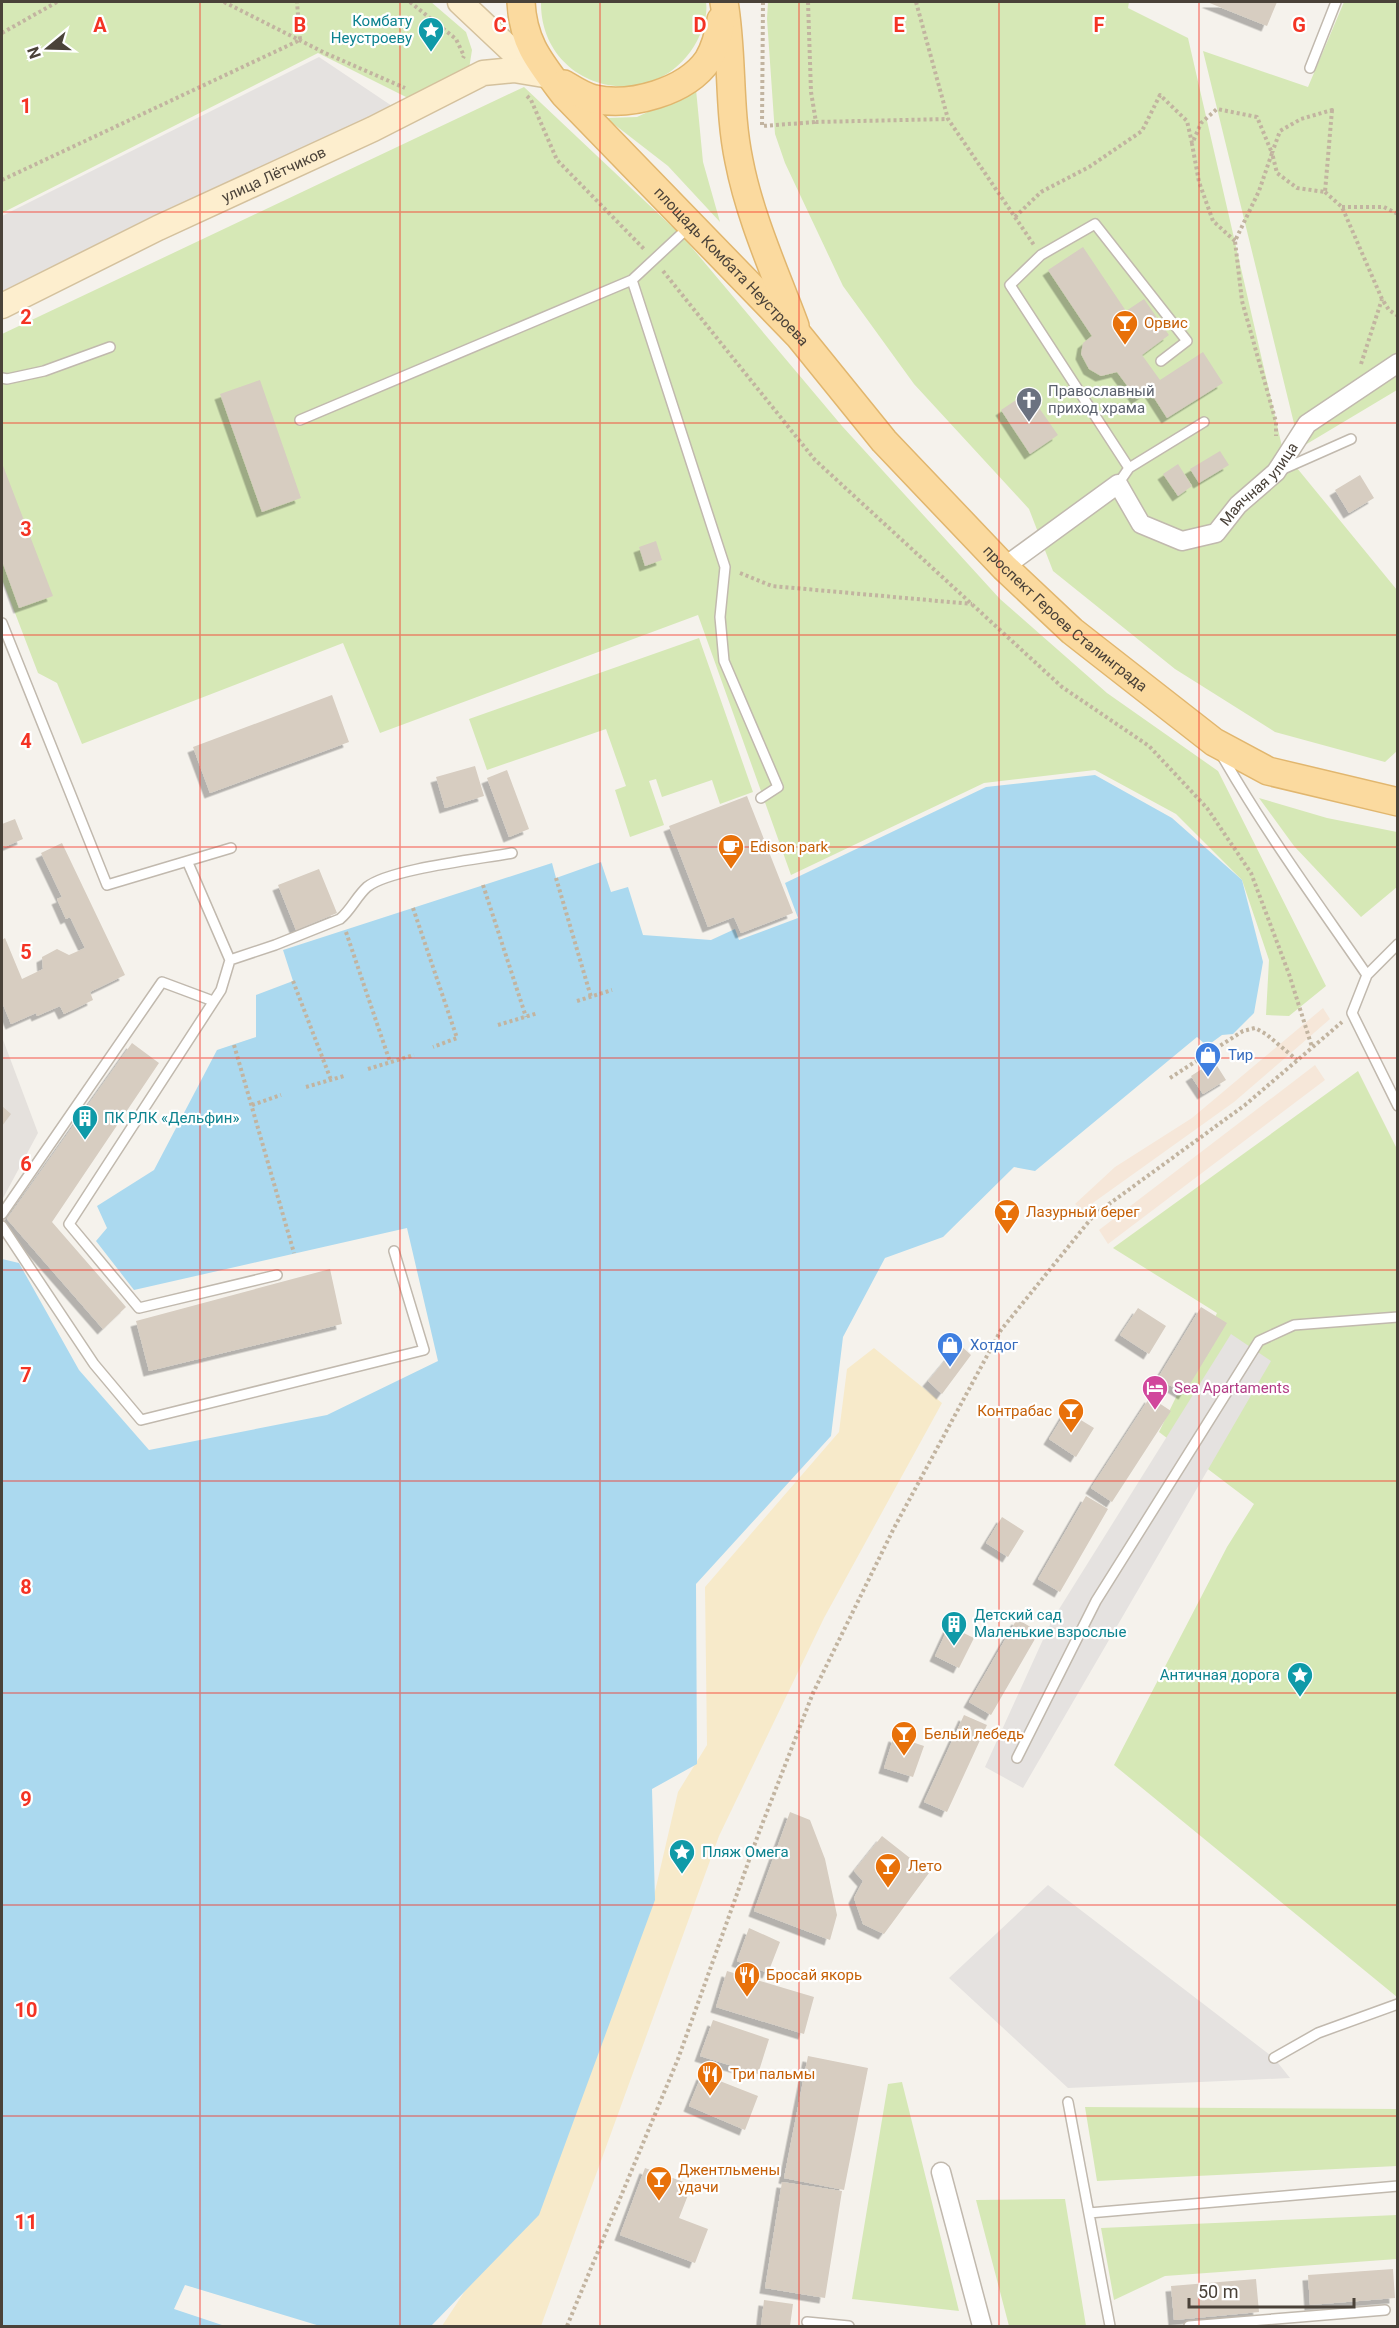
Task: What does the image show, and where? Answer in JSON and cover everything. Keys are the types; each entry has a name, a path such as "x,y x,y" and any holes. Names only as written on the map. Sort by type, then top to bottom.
{"main road":[{"name":"площадь Комбата Неустроева","path":"460,2 523,59 550,76 585,95 606,101 624,102 672,88 699,70 708,59 720,28 724,2"},
{"name":"площадь Комбата Неустроева","path":"483,73 504,42 519,2"},
{"name":"площадь Комбата Неустроева","path":"519,2 522,25 534,54 564,94 799,336"},
{"name":"площадь Комбата Неустроева","path":"724,2 738,160 748,200 799,336"},
{"name":"улица Лётчиков","path":"2,306 158,228 374,129 483,73 514,70 550,76"},
{"name":"проспект Героев Сталинграда","path":"799,336 884,441 1005,567 1072,632 1214,742 1268,771 1398,802"}],"street":[{"name":"Маячная улица","path":"1118,484 1141,524 1182,541 1216,533 1238,505 1276,472 1307,424 1398,363"},
{"path":"1005,567 1118,484"},
{"path":"941,2172 982,2326"}],"lane":[{"path":"1310,68 1336,2"},
{"path":"1129,468 1010,285 1041,255 1095,224 1186,341 1161,361"},
{"path":"300,420 632,280 692,225"},
{"path":"632,280 725,567 720,616 724,661 778,787 760,798"},
{"path":"2,378 7,379 44,371 110,347"},
{"path":"1118,484 1129,468 1204,422"},
{"path":"1276,472 1351,439"},
{"path":"2,622 107,885 188,863 231,848"},
{"path":"1214,742 1291,867 1367,975"},
{"path":"230,960 340,919 347,913 354,900 369,886 388,876 512,853"},
{"path":"188,863 230,960 220,990 69,1224 139,1308 277,1275"},
{"path":"1398,944 1367,975 1352,1013 1398,1106"},
{"path":"2,1214 162,982 213,1001"},
{"path":"2,1226 94,1364 141,1420 424,1350 393,1251"},
{"path":"1017,1758 1096,1601 1259,1341 1294,1325 1398,1317"},
{"path":"1274,2058 1318,2033 1398,2004"},
{"path":"1068,2102 1110,2326"},
{"path":"1089,2213 1398,2186"},
{"path":"1189,2326 1385,2310"},
{"path":"807,2322 849,2326"}],"path":[{"path":"2,33 57,2"},
{"path":"224,2 403,88 413,88"},
{"path":"297,2 300,40"},
{"path":"410,2 456,39 464,56 460,64"},
{"path":"763,2 762,126 816,122 948,119"},
{"path":"808,2 811,92 816,122"},
{"path":"916,2 948,119 1041,255"},
{"path":"2,180 300,40"},
{"path":"522,92 531,100 557,160 654,260 815,460 1062,687 1149,746 1207,808 1251,873 1289,974 1312,1047"},
{"path":"1015,217 1041,192 1089,167 1142,131 1160,95 1187,121 1199,182 1213,221 1236,241"},
{"path":"1192,144 1201,123 1217,109 1257,117 1272,153 1277,173 1297,188 1325,192 1342,207 1382,298 1389,310 1398,316"},
{"path":"1276,472 1276,422 1242,301 1236,241 1259,191 1280,131 1301,118 1332,110 1325,192"},
{"path":"1342,207 1384,207 1398,214"},
{"path":"1351,394 1382,298"},
{"path":"725,567 772,586 972,604"},
{"path":"556,878 591,997"},
{"path":"483,885 526,1017"},
{"path":"413,908 457,1038 432,1047"},
{"path":"345,930 390,1062"},
{"path":"293,981 331,1080"},
{"path":"577,1001 612,990"},
{"path":"498,1025 538,1013"},
{"path":"567,2326 678,2059 758,1835 813,1693 894,1528 1001,1330 1094,1215 1245,1105 1352,1013"},
{"path":"1170,1078 1243,1031 1255,1028 1266,1034 1297,1060"},
{"path":"234,1045 294,1254"},
{"path":"368,1069 414,1054"},
{"path":"306,1087 344,1076"},
{"path":"252,1105 281,1095"}],"shaded area":[{"path":"319,57 395,108 2,294 2,216"},
{"path":"1323,1008 1330,1019 1234,1102 1083,1210 1075,1204 1115,1167 1192,1118"},
{"path":"2,1037 38,1133 2,1200"},
{"path":"1315,1065 1325,1080 1108,1244 1099,1230"},
{"path":"1231,1334 1271,1361 1023,1788 985,1767 1051,1622"},
{"path":"1048,1885 1274,2058 1290,2078 1068,2088 949,1978"}],"green space":[{"path":"2,2 431,2 466,32 472,50 469,69 412,100 318,53 2,213"},
{"path":"541,2 706,2 706,12 697,41 678,65 655,80 629,86 603,84 579,74 559,56 546,32"},
{"path":"768,2 1129,2 1128,8 1188,38 1283,451 1397,590 1397,751 1385,762 1275,732 1175,669 1053,571 1029,509 914,384 843,286 785,163 775,134 767,19"},
{"path":"1344,2 1397,2 1397,390 1300,448 1203,51 1308,87"},
{"path":"695,79 703,162 720,222 668,166 606,118 637,117 669,102"},
{"path":"524,87 683,237 842,426 1000,599 1107,693 1218,771 1326,986 1289,1016 1266,1015 1269,960 1242,880 1176,814 1095,770 984,783 791,875 698,615 380,733 343,643 82,744 57,683 38,673 2,579 2,334"},
{"path":"699,638 753,792 720,804 712,780 662,797 656,779 649,781 664,825 630,837 615,790 626,786 606,729 487,770 469,719"},
{"path":"1259,798 1327,818 1397,832 1397,887 1361,917 1294,846"},
{"path":"1358,1071 1398,1151 1397,1997 1114,1765 1227,1547 1254,1504 1159,1432 1217,1313 1113,1248"},
{"path":"902,2082 959,2311 852,2299 888,2084"},
{"path":"1085,2107 1397,2109 1397,2166 1097,2181"},
{"path":"1065,2199 1086,2326 1009,2326 976,2200"},
{"path":"1397,2215 1397,2259 1165,2276 1114,2300 1101,2228"}],"sand":[{"name":"Пляж Омега","path":"874,1348 942,1403 824,1618 719,1836 541,2326 442,2326 508,2225 650,1913 678,1792 707,1745 705,1587 839,1432 847,1369"}],"water":[{"path":"1095,775 1172,818 1242,880 1263,962 1254,1013 1233,1034 1222,1035 1207,1046 1197,1037 1035,1171 1014,1167 943,1237 885,1258 843,1337 831,1436 696,1584 697,1764 652,1789 655,1900 539,2215 431,2326 320,2326 185,2285 174,2309 225,2326 2,2326 2,1259 19,1263 79,1370 149,1450 327,1415 438,1361 407,1228 134,1290 96,1241 107,1228 97,1206 154,1170 217,1050 256,1037 256,995 293,981 283,950 552,863 556,878 601,862 611,892 628,887 643,935 711,940 735,929 739,940 798,918 785,883 986,787"}],"pier":[{"path":"190,2287 313,2326 189,2290"}],"building":[{"path":"1207,2 1277,2 1267,26"},
{"path":"1083,247 1126,311 1144,299 1169,335 1142,355 1160,380 1203,352 1223,383 1167,418 1149,390 1137,399 1117,372 1101,376 1089,369 1081,354 1083,343 1092,336 1048,270"},
{"path":"260,380 301,498 262,512 220,394"},
{"name":"Православный приход храма","path":"1028,392 1058,435 1030,454 1001,410"},
{"path":"1220,451 1229,465 1199,483 1190,469"},
{"path":"2,463 53,596 19,608 2,561"},
{"path":"1178,464 1192,486 1178,496 1163,474"},
{"path":"1360,475 1374,498 1349,513 1335,490"},
{"path":"656,541 662,560 645,566 639,547"},
{"path":"332,695 349,742 210,793 193,747"},
{"path":"475,766 484,796 445,808 436,777"},
{"path":"507,770 529,829 509,837 487,778"},
{"name":"Edison park","path":"747,796 793,913 741,933 734,917 708,927 669,826"},
{"path":"15,819 23,839 2,848 2,824"},
{"path":"62,843 125,975 90,992 93,1000 64,1014 60,1006 11,1024 2,1002 2,940 5,938 22,979 43,969 42,957 57,949 69,955 85,948 70,917 66,919 57,899 62,897 41,853"},
{"path":"319,869 337,913 296,930 278,885"},
{"name":"ПК РЛК «Дельфин»","path":"132,1043 159,1063 52,1222 126,1307 103,1329 7,1219"},
{"name":"Тир","path":"1214,1061 1226,1080 1203,1094 1191,1076"},
{"path":"2,1106 11,1114 2,1126"},
{"path":"330,1269 342,1324 149,1371 136,1321"},
{"path":"1201,1307 1227,1323 1184,1394 1158,1378"},
{"path":"1138,1308 1166,1326 1149,1354 1120,1335"},
{"name":"Хотдог","path":"959,1344 971,1355 942,1394 928,1381"},
{"path":"1150,1397 1171,1411 1112,1502 1091,1488"},
{"name":"Контрабас","path":"1066,1411 1094,1428 1076,1457 1049,1439"},
{"path":"1086,1496 1108,1509 1060,1592 1038,1579"},
{"path":"1002,1517 1024,1531 1008,1557 986,1543"},
{"path":"1017,1619 1039,1632 991,1715 969,1702"},
{"name":"Детский сад Маленькие взрослые","path":"949,1626 974,1638 959,1668 935,1656"},
{"path":"964,1715 987,1725 947,1812 924,1802"},
{"name":"Белый лебедь","path":"894,1736 924,1746 913,1777 884,1768"},
{"path":"790,1812 810,1820 825,1859 837,1915 830,1940 754,1911"},
{"name":"Лето","path":"882,1836 929,1873 884,1934 863,1924 854,1898 863,1881 854,1871"},
{"path":"749,1928 780,1942 768,1973 737,1961"},
{"path":"727,1971 814,1997 804,2034 716,2007"},
{"path":"713,2020 769,2039 758,2074 700,2056"},
{"path":"808,2056 868,2068 844,2190 784,2178"},
{"path":"702,2074 758,2096 745,2130 689,2106"},
{"name":"Джентльмены удачи","path":"645,2168 692,2185 679,2218 708,2229 695,2263 620,2235"},
{"path":"782,2182 842,2191 825,2298 765,2288"},
{"path":"1393,2269 1395,2298 1310,2305 1308,2275"},
{"path":"1256,2279 1259,2312 1174,2320 1171,2286"},
{"path":"764,2300 793,2304 790,2326 761,2326"}],"place":[{"name":"Комбату Неустроеву","path":"431,53"},
{"name":"Орвис","path":"1125,346"},
{"name":"Православный приход храма","path":"1029,423"},
{"name":"Edison park","path":"731,870"},
{"name":"Тир","path":"1208,1078"},
{"name":"ПК РЛК «Дельфин»","path":"85,1141"},
{"name":"Лазурный берег","path":"1007,1235"},
{"name":"Хотдог","path":"950,1368"},
{"name":"Sea Apartaments","path":"1155,1411"},
{"name":"Контрабас","path":"1071,1434"},
{"name":"Детский сад Маленькие взрослые","path":"954,1647"},
{"name":"Античная дорога","path":"1300,1698"},
{"name":"Белый лебедь","path":"904,1757"},
{"name":"Пляж Омега","path":"682,1875"},
{"name":"Лето","path":"888,1889"},
{"name":"Бросай якорь","path":"747,1998"},
{"name":"Три пальмы","path":"710,2097"},
{"name":"Джентльмены удачи","path":"659,2202"}]}
